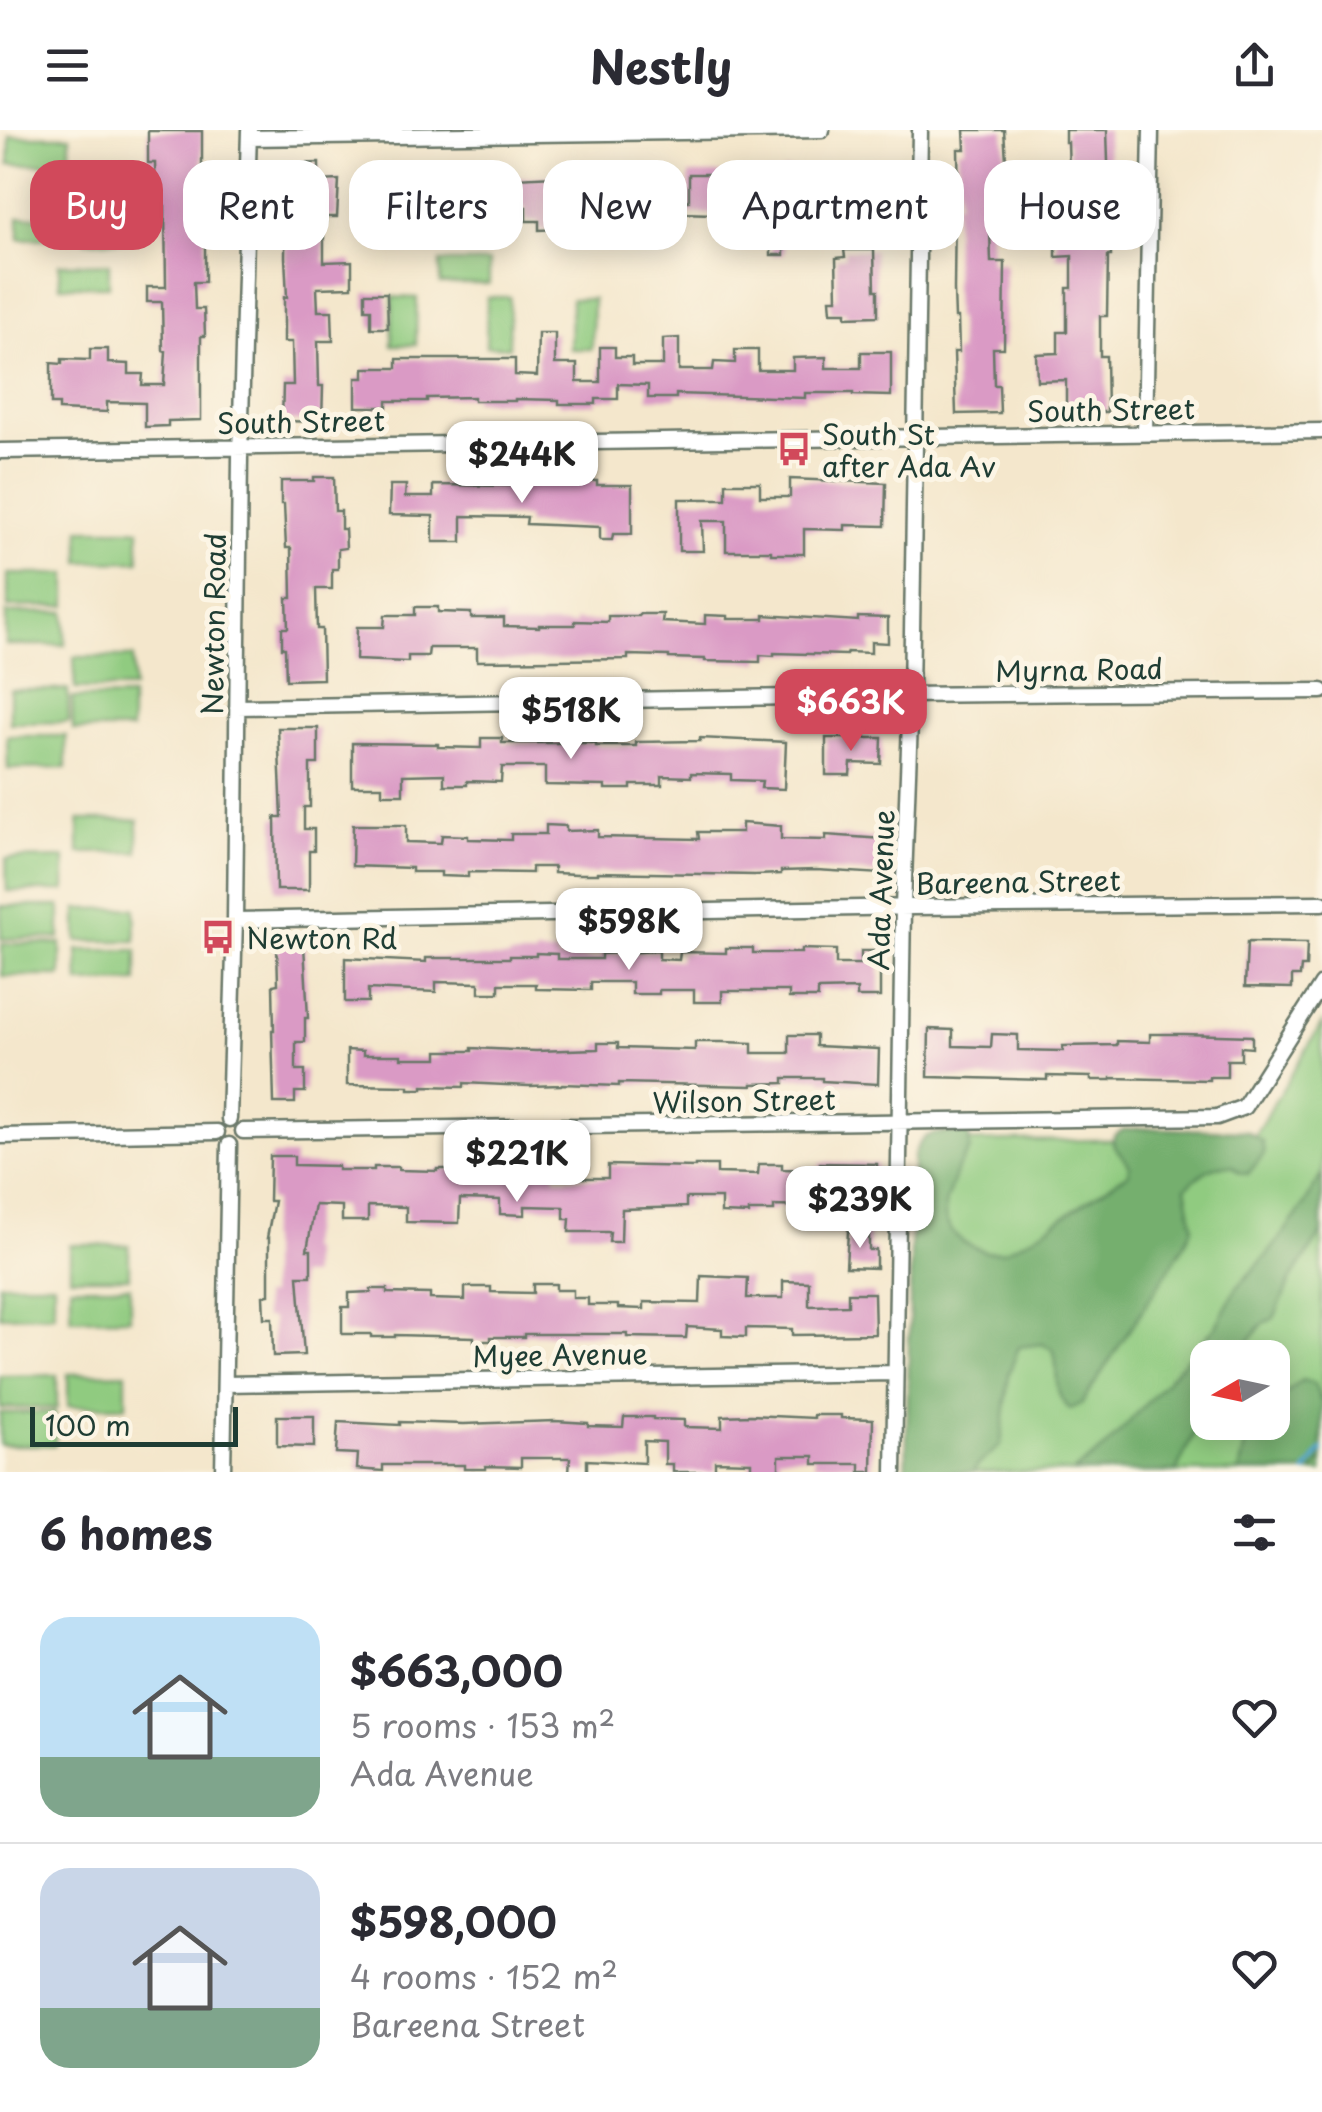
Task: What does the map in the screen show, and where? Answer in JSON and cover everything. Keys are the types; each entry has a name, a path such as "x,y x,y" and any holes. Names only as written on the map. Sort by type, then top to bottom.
{"street":[{"path":"249,134 822,130"},
{"name":"Ada Avenue","path":"894,1472 920,130"},
{"path":"1144,433 1151,130"},
{"name":"Newton Road","path":"230,1119 249,134"},
{"name":"South Street","path":"0,450 1322,431"},
{"name":"Myrna Road","path":"237,707 1322,690"},
{"name":"Bareena Street","path":"234,920 1322,903"},
{"name":"Wilson Street","path":"243,1132 1217,1117 1244,1108 1322,984"},
{"path":"230,1119 240,1124 243,1132 240,1140 229,1145 219,1139 217,1132 222,1122 230,1119"},
{"path":"0,1136 217,1132"},
{"path":"223,1472 229,1145"},
{"name":"Myee Avenue","path":"225,1384 895,1374"}],"green space":[{"path":"10,136 70,136 70,160 9,164"},
{"path":"19,217 30,217 30,239 19,239"},
{"path":"440,262 489,262 489,284 440,284"},
{"path":"109,263 109,286 60,286 59,264"},
{"path":"393,297 417,298 416,345 392,345"},
{"path":"487,297 510,297 509,347 486,346"},
{"path":"571,299 593,299 592,349 570,349"},
{"path":"80,529 139,529 139,561 80,562"},
{"path":"8,574 67,574 67,606 8,607"},
{"path":"65,612 65,645 6,645 6,613"},
{"path":"74,657 133,657 133,689 75,689"},
{"path":"10,690 68,690 69,722 10,723"},
{"path":"131,697 131,730 73,730 72,698"},
{"path":"7,736 66,736 66,768 8,769"},
{"path":"79,820 138,820 138,852 79,853"},
{"path":"65,858 65,891 7,891 6,859"},
{"path":"1,906 60,906 60,938 1,939"},
{"path":"135,908 136,941 77,941 77,909"},
{"path":"61,943 61,976 2,976 2,944"},
{"path":"78,950 137,950 137,982 79,983"},
{"path":"1322,1023 1322,1472 916,1472 929,1142 1253,1138"},
{"path":"1123,1130 1247,1131 1262,1141 1264,1154 1248,1174 1233,1166 1219,1166 1186,1187 1193,1226 1182,1249 1082,1403 1070,1409 1060,1396 1053,1349 1042,1344 1019,1347 1009,1373 1001,1445 973,1472 906,1472 913,1158 921,1141 933,1134 967,1133 970,1149 957,1169 945,1204 945,1218 963,1242 986,1252 1004,1251 1033,1237 1128,1173 1129,1165 1113,1144 1114,1136"},
{"path":"1322,1174 1322,1233 1290,1281 1274,1318 1250,1340 1203,1340 1216,1326 1237,1287 1269,1253"},
{"path":"70,1245 129,1245 129,1277 70,1277"},
{"path":"0,1283 54,1283 54,1315 0,1316"},
{"path":"71,1286 130,1286 130,1318 71,1319"},
{"path":"1190,1355 1191,1440 1176,1472 1073,1472 1121,1431"},
{"path":"126,1373 126,1406 68,1406 68,1374"},
{"path":"57,1375 57,1408 0,1408 0,1376"},
{"path":"1303,1380 1314,1384 1322,1404 1322,1459 1314,1472 1239,1472 1250,1440 1290,1440 1292,1388"},
{"path":"55,1412 55,1445 0,1445 0,1413"}],"building":[{"path":"964,130 1004,130 1006,160 984,160 984,250 991,250 991,262 1005,262 1004,348 993,348 1000,413 956,414 954,352 959,352 954,250 964,250 964,160 958,160 958,149 965,149"},
{"path":"1065,130 1107,130 1108,160 1069,160"},
{"path":"148,131 202,131 202,160 183,160 183,250 205,250 205,282 194,282 195,309 204,309 201,420 168,421 168,426 145,427 145,403 107,402 107,412 59,410 59,404 51,404 51,363 62,364 62,359 90,360 90,349 108,349 108,363 129,364 129,374 143,374 142,385 164,385 162,302 147,302 147,287 166,287 163,160 148,160"},
{"path":"689,174 707,174 707,214 687,213"},
{"path":"543,177 543,230 539,230 539,221 526,221 523,178"},
{"path":"329,180 339,180 337,217 329,217"},
{"path":"285,250 324,250 324,262 352,261 352,287 317,288 318,311 332,311 333,341 318,341 322,422 282,421 283,385 293,385 292,342 284,342"},
{"path":"771,250 784,250 784,255 771,255"},
{"path":"844,250 874,250 878,316 846,317 846,312 831,312 830,299 837,299 836,258 845,257"},
{"path":"1056,250 1111,250 1107,316 1100,316 1100,356 1106,356 1107,412 1066,412 1066,380 1037,381 1036,354 1058,353 1058,332 1067,332 1072,256 1056,257"},
{"path":"365,293 387,293 388,328 371,328 371,309 365,309"},
{"path":"538,333 555,333 555,364 577,364 577,382 600,382 600,347 615,347 615,357 632,357 632,365 663,365 663,339 679,338 679,370 713,370 714,362 735,363 735,350 758,350 758,370 793,370 793,358 826,357 826,368 861,368 861,352 891,352 891,396 676,394 676,398 648,398 648,385 618,384 618,399 596,399 596,404 559,404 559,400 474,401 474,397 387,401 387,407 356,407 356,378 364,378 364,368 397,368 397,359 515,359 515,375 537,376"},
{"path":"314,477 334,477 335,511 341,511 346,548 338,549 332,589 316,589 323,679 286,680 282,628 288,628 287,598 292,598 291,548 286,548 281,481 314,481"},
{"path":"790,479 886,483 885,526 804,529 804,554 771,554 726,551 726,521 702,521 703,551 679,551 679,499 726,499 726,483 760,483 760,497 790,497"},
{"path":"527,482 632,485 632,534 613,534 612,540 600,540 600,527 526,524 527,517 462,516 462,542 433,542 433,516 389,515 390,485 406,485 405,497 433,497 433,485 527,486"},
{"path":"415,607 471,613 471,618 504,618 504,626 539,627 575,625 575,621 608,622 608,616 639,614 663,614 662,622 705,624 705,615 728,619 764,619 764,615 858,621 858,617 888,618 888,643 871,642 871,653 774,653 760,655 760,662 628,655 628,659 477,661 477,648 429,648 428,656 408,656 408,662 356,660 357,627 384,627 385,615 415,615"},
{"path":"278,728 318,728 318,764 310,764 310,807 304,807 304,829 314,829 314,851 309,851 309,890 276,890 275,817 282,817"},
{"path":"481,738 502,738 502,743 596,746 636,746 636,742 700,738 786,742 784,789 761,788 762,781 731,780 731,774 691,773 691,777 662,776 662,785 631,785 631,789 545,785 545,767 502,767 501,782 467,781 467,785 444,785 444,774 403,775 403,794 382,794 382,786 352,786 352,743 481,748"},
{"path":"826,738 882,738 881,764 851,763 850,775 826,775"},
{"path":"742,823 781,826 781,839 826,840 826,835 883,839 882,874 816,870 755,875 578,874 554,873 554,867 532,867 532,873 468,872 468,877 412,872 412,868 352,866 353,825 406,825 406,842 441,843 442,835 511,840 511,834 546,834 546,825 566,826 566,831 598,830 598,837 699,839 698,832 742,832"},
{"path":"1247,942 1307,943 1306,967 1301,967 1300,976 1292,976 1292,988 1245,987"},
{"path":"277,945 304,945 308,1018 305,1042 296,1042 296,1070 305,1070 305,1092 295,1092 295,1103 274,1103 272,1030 273,985 278,984"},
{"path":"726,948 753,948 753,953 836,950 836,964 861,964 861,951 880,951 880,997 857,997 857,989 818,990 818,998 789,998 789,991 722,991 722,1002 694,1002 694,990 632,994 632,982 591,982 591,990 499,984 499,993 479,993 479,983 436,982 436,992 368,989 368,1002 345,1002 345,958 426,962 426,958 510,958 536,953 557,954 557,959 601,959 601,954 659,951 659,959 679,960 680,952 726,953"},
{"path":"929,1029 953,1030 953,1046 991,1047 992,1034 1018,1035 1018,1050 1063,1051 1063,1046 1150,1042 1150,1034 1252,1036 1252,1048 1241,1047 1241,1060 1227,1060 1227,1077 1209,1080 928,1077"},
{"path":"789,1035 816,1035 816,1046 879,1049 878,1084 784,1078 784,1083 752,1086 464,1083 464,1087 409,1089 347,1085 347,1050 363,1051 363,1055 438,1058 438,1051 472,1048 598,1049 598,1043 618,1043 618,1048 695,1050 695,1042 722,1042 752,1043 752,1053 789,1053"},
{"path":"270,1156 294,1156 294,1165 338,1166 338,1170 555,1169 555,1178 608,1178 608,1165 717,1165 717,1173 758,1174 759,1164 820,1170 820,1163 877,1164 877,1204 806,1203 806,1207 774,1206 774,1211 749,1214 721,1213 721,1198 686,1198 686,1207 622,1209 621,1242 609,1242 610,1232 569,1232 570,1219 564,1219 564,1207 525,1206 525,1215 500,1214 500,1200 460,1199 459,1223 406,1222 406,1207 368,1206 368,1221 342,1221 342,1206 315,1205 307,1250 311,1250 311,1276 298,1276 304,1355 273,1356 272,1318 264,1318 263,1296 269,1295 267,1238 274,1201 269,1201"},
{"path":"848,1231 869,1231 869,1250 876,1250 876,1268 846,1267"},
{"path":"701,1276 748,1278 747,1298 783,1298 783,1281 809,1282 809,1306 848,1305 848,1293 874,1293 875,1334 792,1335 792,1329 746,1328 746,1337 722,1336 722,1329 687,1327 686,1338 524,1334 474,1341 474,1337 342,1334 342,1307 349,1307 349,1293 371,1289 430,1294 430,1299 465,1300 465,1287 533,1293 533,1284 556,1284 556,1290 573,1290 573,1298 588,1298 588,1305 644,1309 644,1302 700,1303"},
{"path":"277,1416 314,1416 314,1447 277,1446"},
{"path":"722,1416 873,1419 872,1472 860,1472 860,1464 814,1464 814,1456 779,1456 779,1471 751,1471 751,1462 715,1461 715,1472 673,1472 673,1464 665,1464 665,1442 644,1441 644,1463 587,1460 587,1472 569,1472 570,1458 521,1458 521,1467 383,1465 383,1471 369,1470 357,1469 358,1454 336,1453 338,1422 400,1425 555,1421 623,1427 624,1417 653,1417 684,1420 684,1427 722,1428"}],"waterway":[{"path":"1306,1472 1322,1450"}],"place":[{"name":"South St after Ada Av","path":"794,449"},
{"name":"Newton Rd","path":"218,937"}]}
